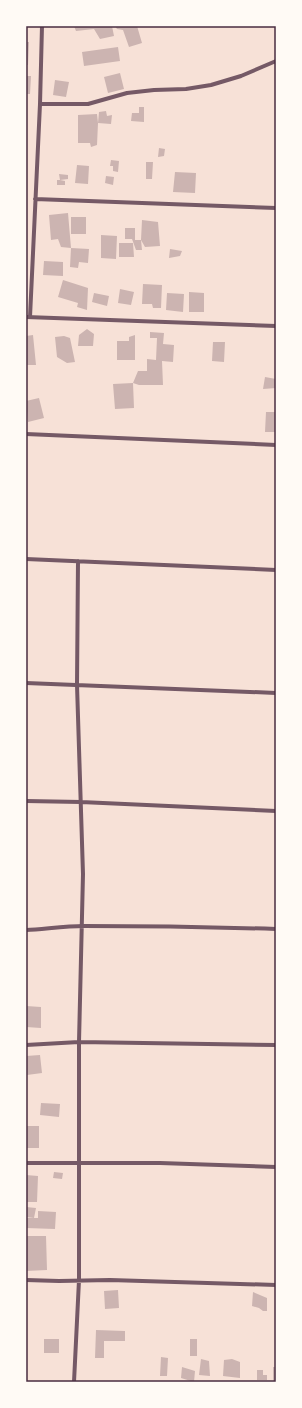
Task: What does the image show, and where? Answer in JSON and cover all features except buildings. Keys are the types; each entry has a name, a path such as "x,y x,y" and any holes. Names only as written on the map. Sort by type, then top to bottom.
{"street":[{"path":"42,26 40,104 28,317 276,326"},
{"path":"40,104 88,104 127,93 186,89 211,85 241,76 276,61"},
{"path":"35,199 276,208"},
{"path":"26,434 276,445"},
{"path":"26,559 276,570"},
{"path":"74,1382 79,1280 79,1042 83,874 77,685 78,561"},
{"path":"26,683 276,693"},
{"path":"26,801 276,811"},
{"path":"26,930 82,926 276,929"},
{"path":"26,1045 79,1042 276,1045"},
{"path":"26,1163 160,1163 276,1167"},
{"path":"26,1280 132,1280 276,1285"}]}
